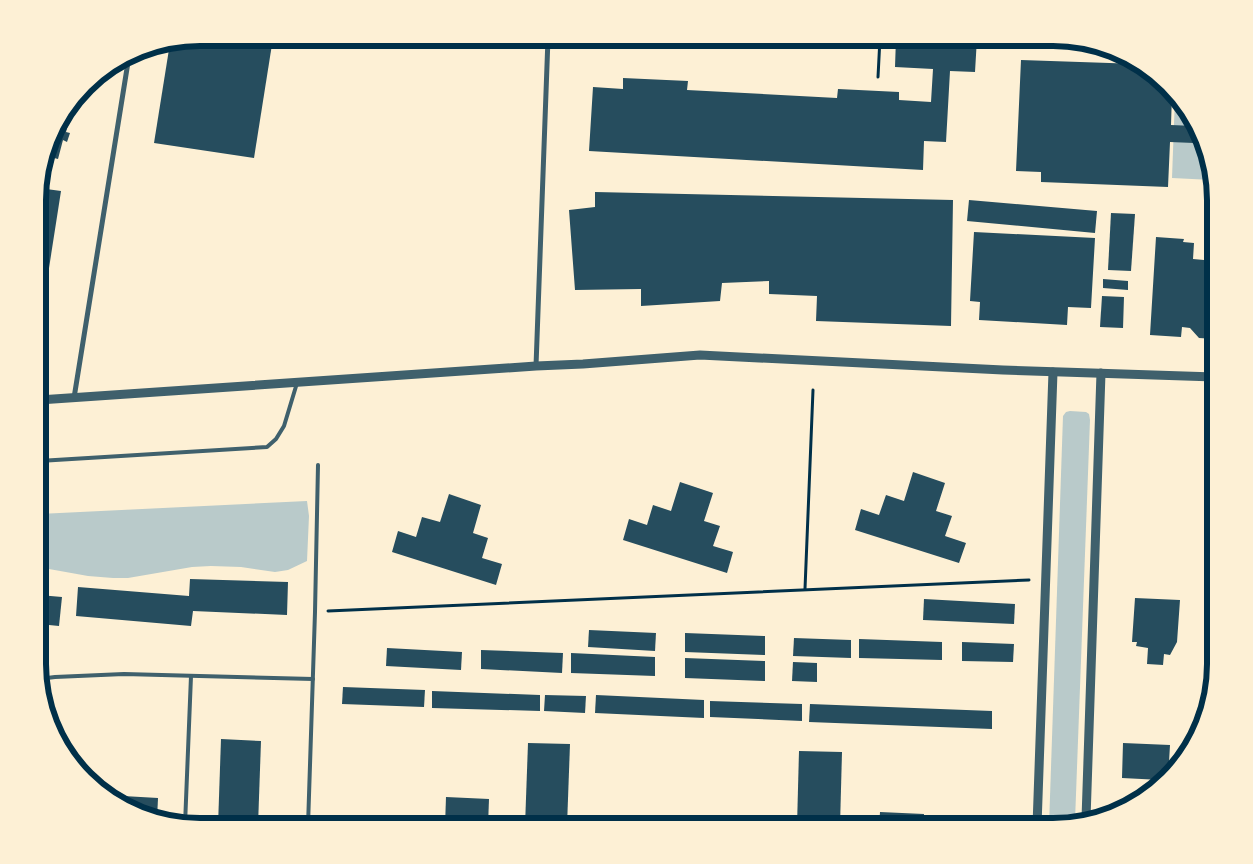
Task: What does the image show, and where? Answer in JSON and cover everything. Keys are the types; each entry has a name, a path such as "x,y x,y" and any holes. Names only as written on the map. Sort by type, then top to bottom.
{"street":[{"path":"536,366 548,46"},
{"path":"74,398 128,64"},
{"path":"46,400 700,355 1054,372 1206,377"},
{"path":"1037,818 1054,372"},
{"path":"1086,814 1101,373"}],"lane":[{"path":"47,461 267,447 276,440 284,426 297,383"},
{"path":"308,817 318,465"},
{"path":"47,678 116,674 313,679"},
{"path":"185,817 191,676"}],"path":[{"path":"878,77 880,47"},
{"path":"805,590 813,390"},
{"path":"315,612 1029,580"}],"shaded area":[{"path":"1175,107 1186,123 1195,142 1205,180 1172,178"},
{"path":"1066,412 1086,412 1089,414 1090,420 1075,816 1049,818 1063,416"},
{"path":"307,501 309,516 307,561 288,570 275,572 241,567 211,566 192,567 128,578 88,576 47,570 47,514"}],"building":[{"path":"201,46 272,46 254,158 154,143 169,50"},
{"path":"896,47 976,47 975,72 950,71 946,142 924,141 923,170 589,151 593,87 623,89 623,78 688,81 687,90 837,98 838,89 899,92 899,100 931,102 933,69 895,67"},
{"path":"1063,47 1085,50 1028,48"},
{"path":"1021,60 1122,63 1146,78 1168,99 1172,103 1171,125 1187,126 1194,140 1194,143 1170,142 1168,187 1041,182 1041,172 1016,171"},
{"path":"70,119 66,132 70,133 67,142 63,140 58,159 53,158 54,151"},
{"path":"47,189 61,191 46,286"},
{"path":"595,192 953,200 951,326 816,321 817,296 769,294 769,281 722,283 720,301 641,306 641,289 575,290 569,210 595,207"},
{"path":"969,200 1097,211 1095,233 967,221"},
{"path":"1111,213 1135,214 1131,271 1108,270"},
{"path":"974,232 1095,238 1091,308 1068,307 1067,325 979,320 980,302 970,301"},
{"path":"1156,237 1184,239 1183,242 1194,243 1193,259 1206,260 1206,338 1199,338 1190,328 1182,327 1181,337 1150,335"},
{"path":"1103,279 1128,281 1128,290 1103,288"},
{"path":"1102,296 1124,297 1123,328 1100,327"},
{"path":"913,472 945,483 936,511 952,516 945,536 966,543 959,563 855,530 861,509 879,515 886,495 904,501"},
{"path":"680,482 713,493 704,521 720,526 713,546 733,552 727,573 623,540 629,519 647,525 653,505 671,511"},
{"path":"449,494 481,505 473,533 488,538 482,558 502,564 496,585 392,552 398,531 416,537 422,517 440,522"},
{"path":"190,579 288,582 287,615 193,611 191,626 76,616 78,587 189,596"},
{"path":"47,596 62,597 59,626 47,625"},
{"path":"1135,598 1180,600 1177,642 1170,655 1164,654 1163,665 1147,664 1148,648 1136,646 1137,642 1132,642"},
{"path":"924,599 1015,604 1014,624 923,620"},
{"path":"589,630 656,633 655,651 588,647"},
{"path":"685,633 765,636 765,655 685,652"},
{"path":"794,638 851,640 851,658 793,656"},
{"path":"859,639 942,642 942,660 859,658"},
{"path":"962,642 1014,644 1013,662 962,661"},
{"path":"387,648 462,652 461,670 386,666"},
{"path":"481,650 563,653 562,673 481,669"},
{"path":"571,653 655,657 655,676 571,673"},
{"path":"685,658 765,661 765,681 685,678"},
{"path":"793,662 817,663 817,682 792,681"},
{"path":"343,687 425,690 424,707 342,704"},
{"path":"432,691 540,695 540,711 432,708"},
{"path":"545,695 586,696 585,713 544,711"},
{"path":"596,695 704,700 704,718 595,713"},
{"path":"710,701 802,704 802,721 710,717"},
{"path":"810,704 992,711 992,729 809,722"},
{"path":"221,739 261,741 258,817 218,817"},
{"path":"528,743 570,744 567,817 525,817"},
{"path":"1123,743 1170,745 1169,762 1171,762 1153,780 1122,778"},
{"path":"799,751 842,752 840,818 797,818"},
{"path":"121,796 158,798 157,811"},
{"path":"446,797 489,799 488,817 445,817"},
{"path":"880,812 924,814 924,818 880,818"}]}
